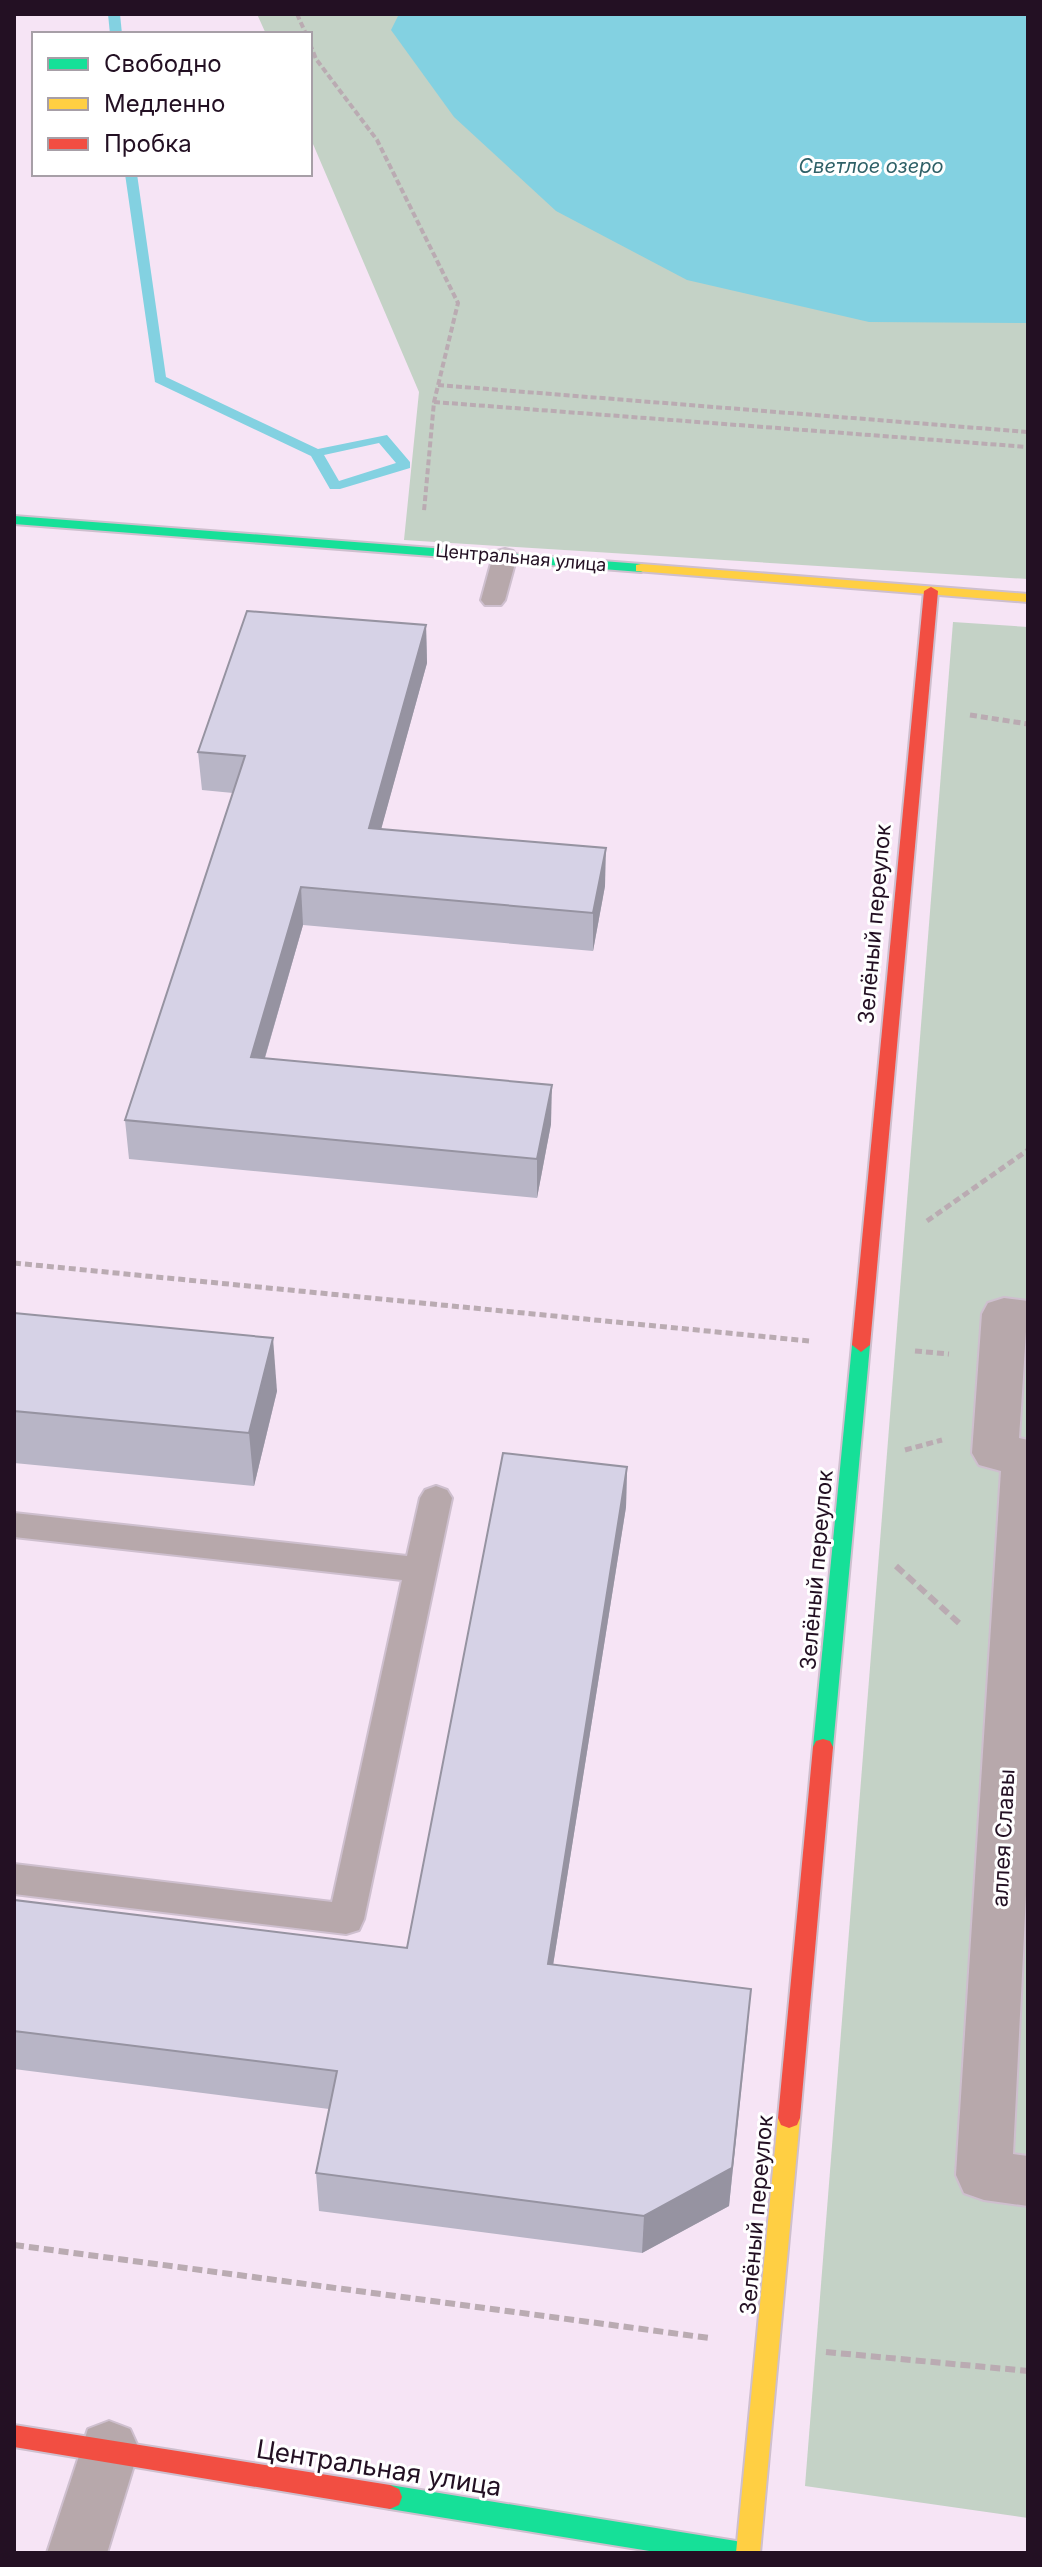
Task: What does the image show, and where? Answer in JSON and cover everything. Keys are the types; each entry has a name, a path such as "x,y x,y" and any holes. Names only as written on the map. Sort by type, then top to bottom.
{"street":[{"name":"Центральная улица","path":"14,520 1028,598"},
{"name":"Зелёный переулок","path":"748,2553 931,591"},
{"name":"аллея Славы","path":"1028,1317 1004,1314 1001,1359 1016,1446 1012,1671 984,2175 1028,2181"},
{"name":"Центральная улица","path":"14,2436 736,2553"},
{"path":"77,2553 109,2449"}],"lane":[{"path":"493,600 505,556"},
{"path":"14,1879 346,1919 436,1498"},
{"path":"14,1525 420,1570"}],"path":[{"path":"312,49 316,59 377,140 458,303 434,402 421,550"},
{"path":"438,385 1028,432"},
{"path":"434,402 1028,447"},
{"path":"869,1261 1028,1150"},
{"path":"14,1263 1001,1359"},
{"path":"850,1464 1016,1446"},
{"path":"845,1520 1012,1671"},
{"path":"14,2245 768,2346 1028,2371"}],"green space":[{"path":"257,14 1028,14 1028,579 404,540 419,392 312,142 312,32 265,32"},
{"path":"953,622 1028,627 1028,2518 805,2486"}],"water":[{"name":"Светлое озеро","path":"399,14 1028,14 1028,323 869,322 687,280 556,211 454,117 391,30"}],"building":[{"path":"247,611 426,625 369,828 606,848 593,913 301,887 251,1057 552,1085 537,1159 125,1120 245,756 198,752"},
{"path":"14,1313 273,1338 249,1433 14,1411"},
{"path":"503,1453 627,1467 548,1964 751,1989 732,2168 644,2216 316,2173 337,2071 14,2031 14,1900 407,1948"}],"waterway":[{"path":"114,14 116,32"},
{"path":"131,176 160,379 316,453"},
{"path":"382,438 405,465 335,486 316,453 382,438"}],"traffic: fast":[{"path":"14,520 641,568"},
{"path":"823,1747 861,1345"},
{"path":"390,2497 736,2553"}],"traffic: slow":[{"path":"641,568 1028,598"},
{"path":"748,2553 789,2118"}],"traffic: jam":[{"path":"861,1345 931,591"},
{"path":"789,2118 823,1747"},
{"path":"14,2436 390,2497"}]}
